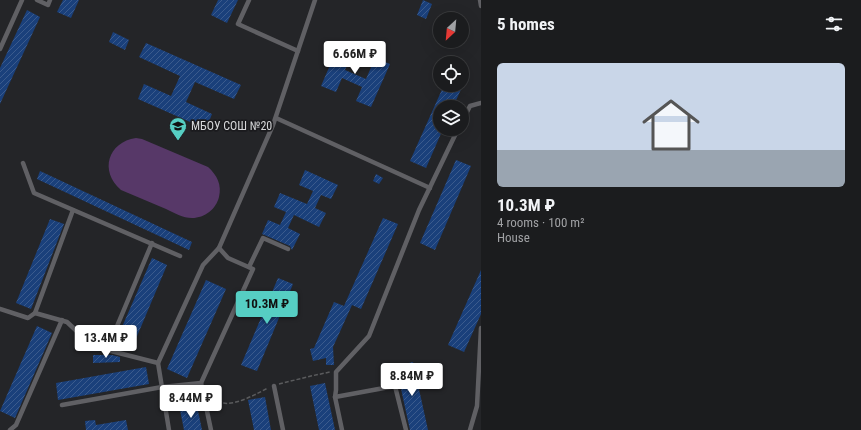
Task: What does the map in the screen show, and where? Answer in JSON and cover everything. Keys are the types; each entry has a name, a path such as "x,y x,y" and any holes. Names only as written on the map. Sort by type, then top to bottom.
{"lane":[{"path":"0,49 22,0"},
{"path":"37,0 48,5 50,0"},
{"path":"249,0 238,24 298,51"},
{"path":"169,430 158,363 203,265 219,248 276,118 315,0"},
{"path":"480,0 481,6"},
{"path":"469,108 470,106 481,103"},
{"path":"276,118 430,188"},
{"path":"342,430 335,397 336,372 369,336 419,210 455,136"},
{"path":"23,163 34,193 180,256"},
{"path":"0,309 28,318 35,313 73,210"},
{"path":"249,267 263,238 288,249"},
{"path":"107,350 152,243"},
{"path":"211,430 201,383 253,269 228,258 219,248"},
{"path":"35,313 67,322 85,339 107,350 158,363"},
{"path":"10,430 16,424 62,320"},
{"path":"470,430 477,406 481,328"},
{"path":"62,405 201,383"},
{"path":"274,386 283,430"},
{"path":"335,397 395,386 406,430"}],"path":[{"path":"201,383 222,402 229,404 249,398 274,386 311,376 336,372"}],"shaded area":[{"path":"136,138 142,139 208,167 214,173 220,188 218,201 213,209 205,215 197,218 185,217 121,190 114,182 110,174 110,158 113,151 119,145"}],"building":[{"path":"63,0 79,0 71,18 57,12"},
{"path":"218,0 238,0 227,23 211,15"},
{"path":"423,0 432,4 426,19 417,15"},
{"path":"27,10 40,17 0,104 0,68"},
{"path":"113,32 129,40 125,50 109,42"},
{"path":"340,42 355,48 345,70 366,79 375,58 390,64 371,107 356,101 362,87 342,78 336,92 321,86"},
{"path":"146,43 241,85 234,99 195,82 186,102 212,114 206,129 138,99 144,84 171,96 180,76 139,57"},
{"path":"441,92 460,92 456,100 437,100"},
{"path":"433,110 433,136 440,136 426,168 410,161"},
{"path":"456,160 471,166 435,250 420,243"},
{"path":"305,170 338,185 331,199 321,195 315,208 326,213 319,227 294,215 288,228 300,234 292,250 290,246 262,234 268,220 280,225 286,212 274,207 280,193 307,204 313,191 299,185"},
{"path":"40,171 192,242 189,250 37,179"},
{"path":"376,174 383,178 379,184 373,181"},
{"path":"383,218 398,224 361,309 352,305 333,347 334,365 326,365 326,358 313,361 310,349 314,348 334,302 344,306"},
{"path":"50,219 64,224 31,309 16,303"},
{"path":"152,258 167,265 135,341 119,334"},
{"path":"481,270 481,314 464,352 448,345"},
{"path":"278,278 293,284 257,371 241,365"},
{"path":"206,280 226,289 187,378 167,369"},
{"path":"37,326 52,333 15,418 0,411"},
{"path":"93,355 112,355 120,357 120,362 93,363"},
{"path":"413,362 428,430 410,430 396,366"},
{"path":"146,367 149,384 58,400 56,383"},
{"path":"325,383 335,430 319,430 310,386"},
{"path":"265,397 271,430 254,430 248,400"},
{"path":"197,406 202,430 184,430 180,410"},
{"path":"95,420 96,425 126,420 128,430 86,430 85,421"}],"place":[{"name":"МБОУ СОШ №20","path":"178,141"}]}
